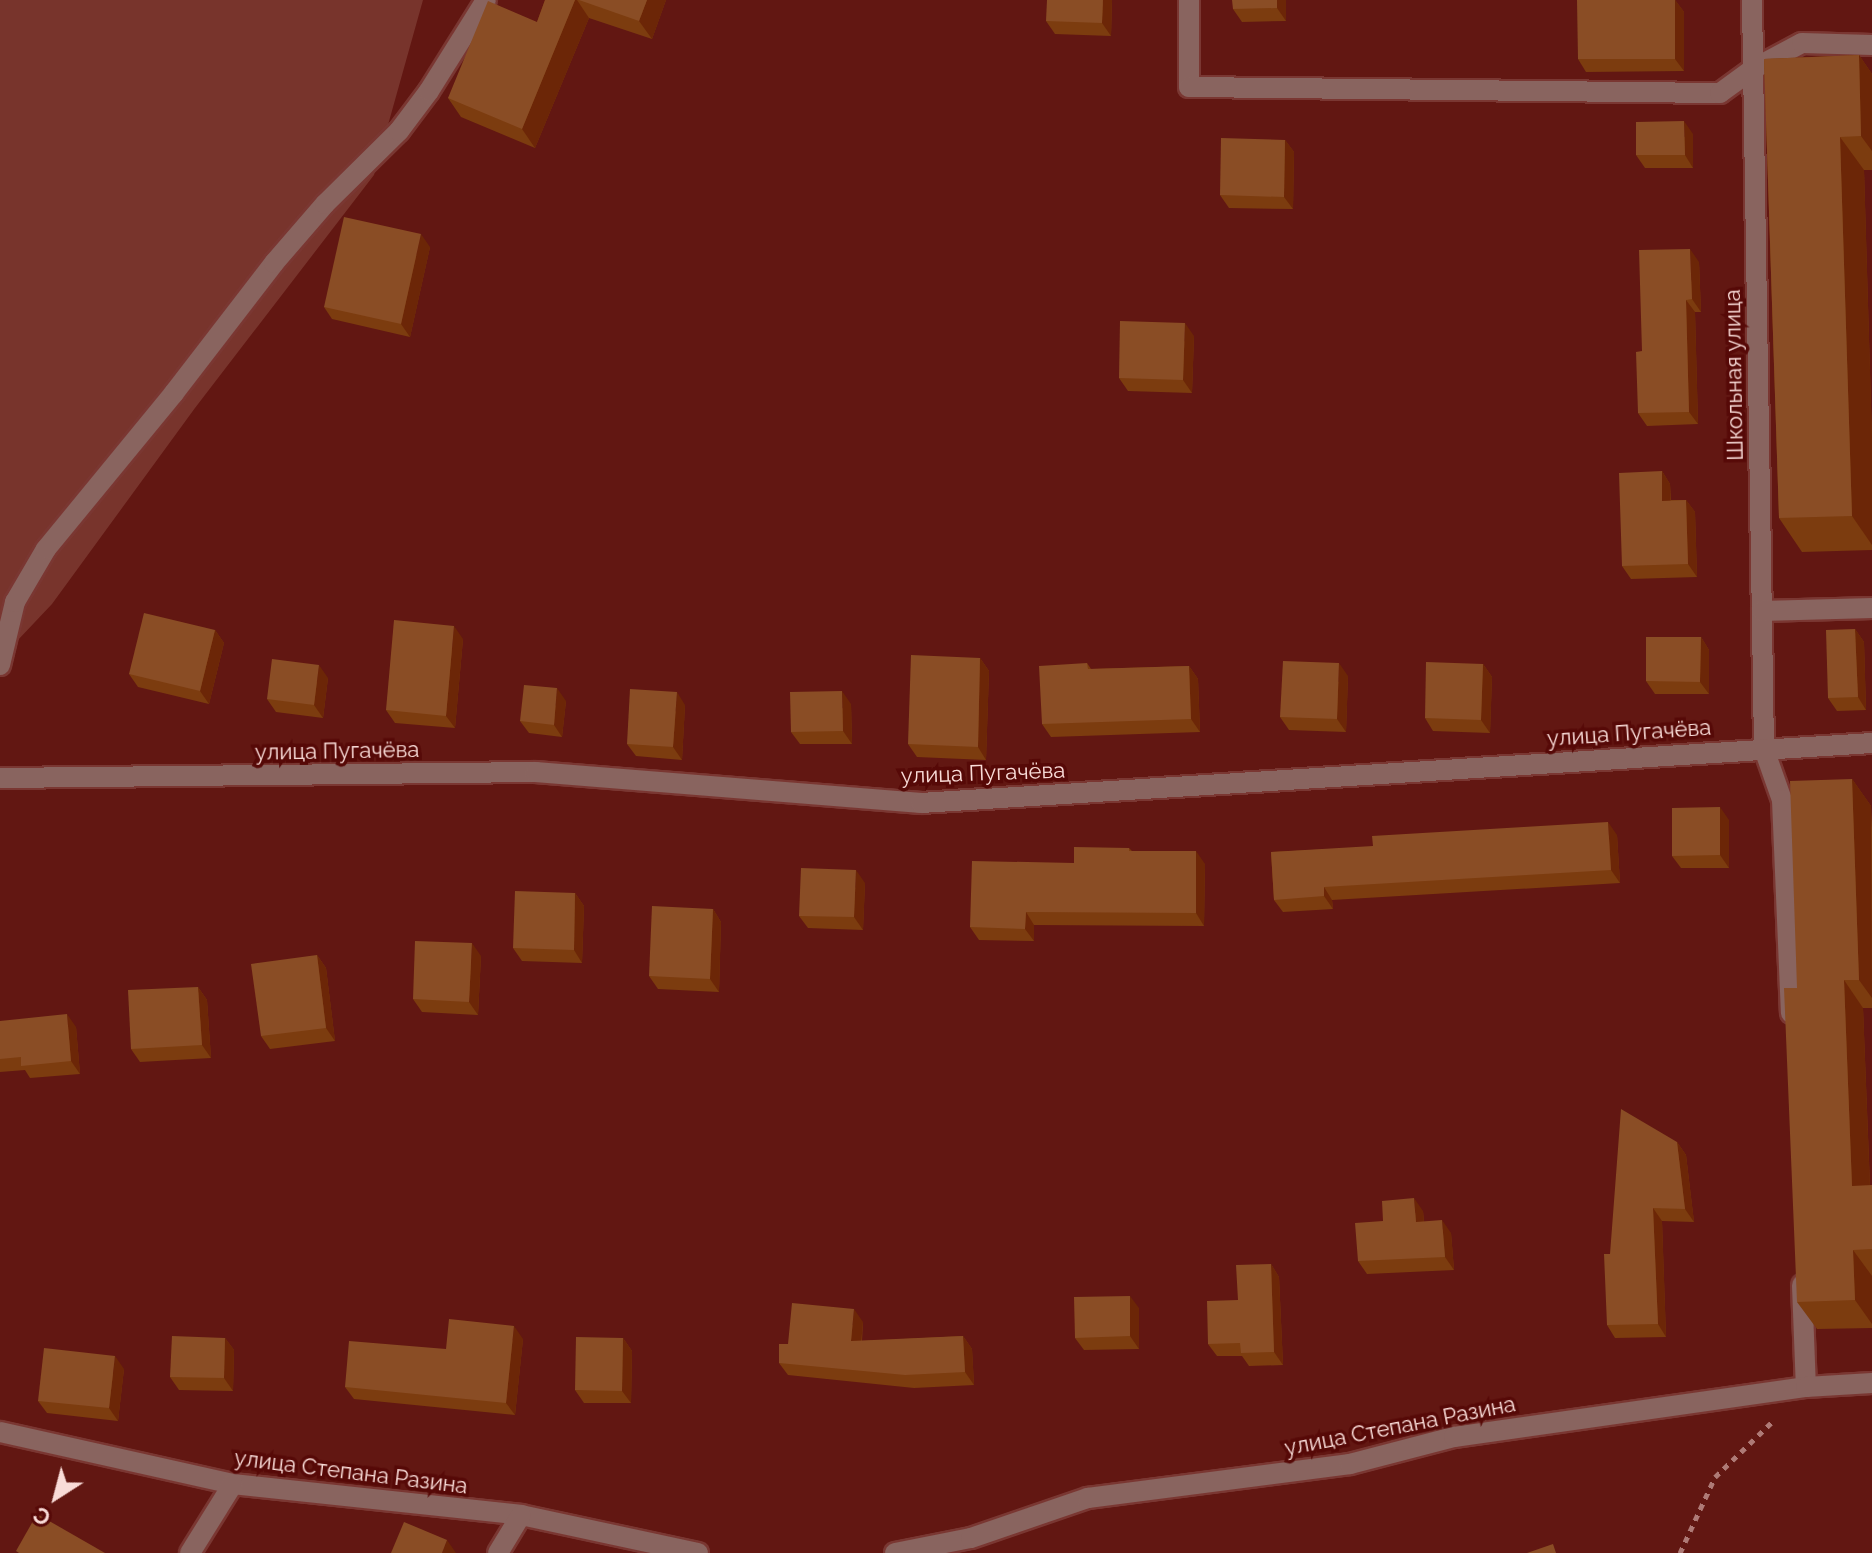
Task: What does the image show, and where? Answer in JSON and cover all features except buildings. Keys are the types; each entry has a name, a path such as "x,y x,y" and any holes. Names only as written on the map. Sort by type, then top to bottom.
{"street":[{"path":"0,665 15,602 46,549 174,393 274,263 325,204 399,131 429,91 486,0"},
{"path":"1189,0 1189,87 1720,93 1753,69 1802,43 1872,45"},
{"name":"Школьная улица","path":"1752,0 1764,749 1782,800 1792,1037"},
{"path":"1762,611 1872,608"},
{"name":"улица Пугачёва","path":"0,778 536,772 921,803 1872,743"},
{"path":"1801,1258 1806,1387"},
{"name":"улица Степана Разина","path":"895,1553 971,1538 1088,1498 1350,1464 1454,1437 1806,1387 1872,1383"},
{"name":"улица Степана Разина","path":"0,1432 233,1484 521,1515 698,1553"},
{"path":"190,1553 233,1484"},
{"path":"498,1553 521,1515"}],"path":[{"path":"1680,1553 1715,1477 1806,1387"}],"shaded area":[{"path":"0,0 423,0 374,175 195,408 52,604 0,659"}]}
